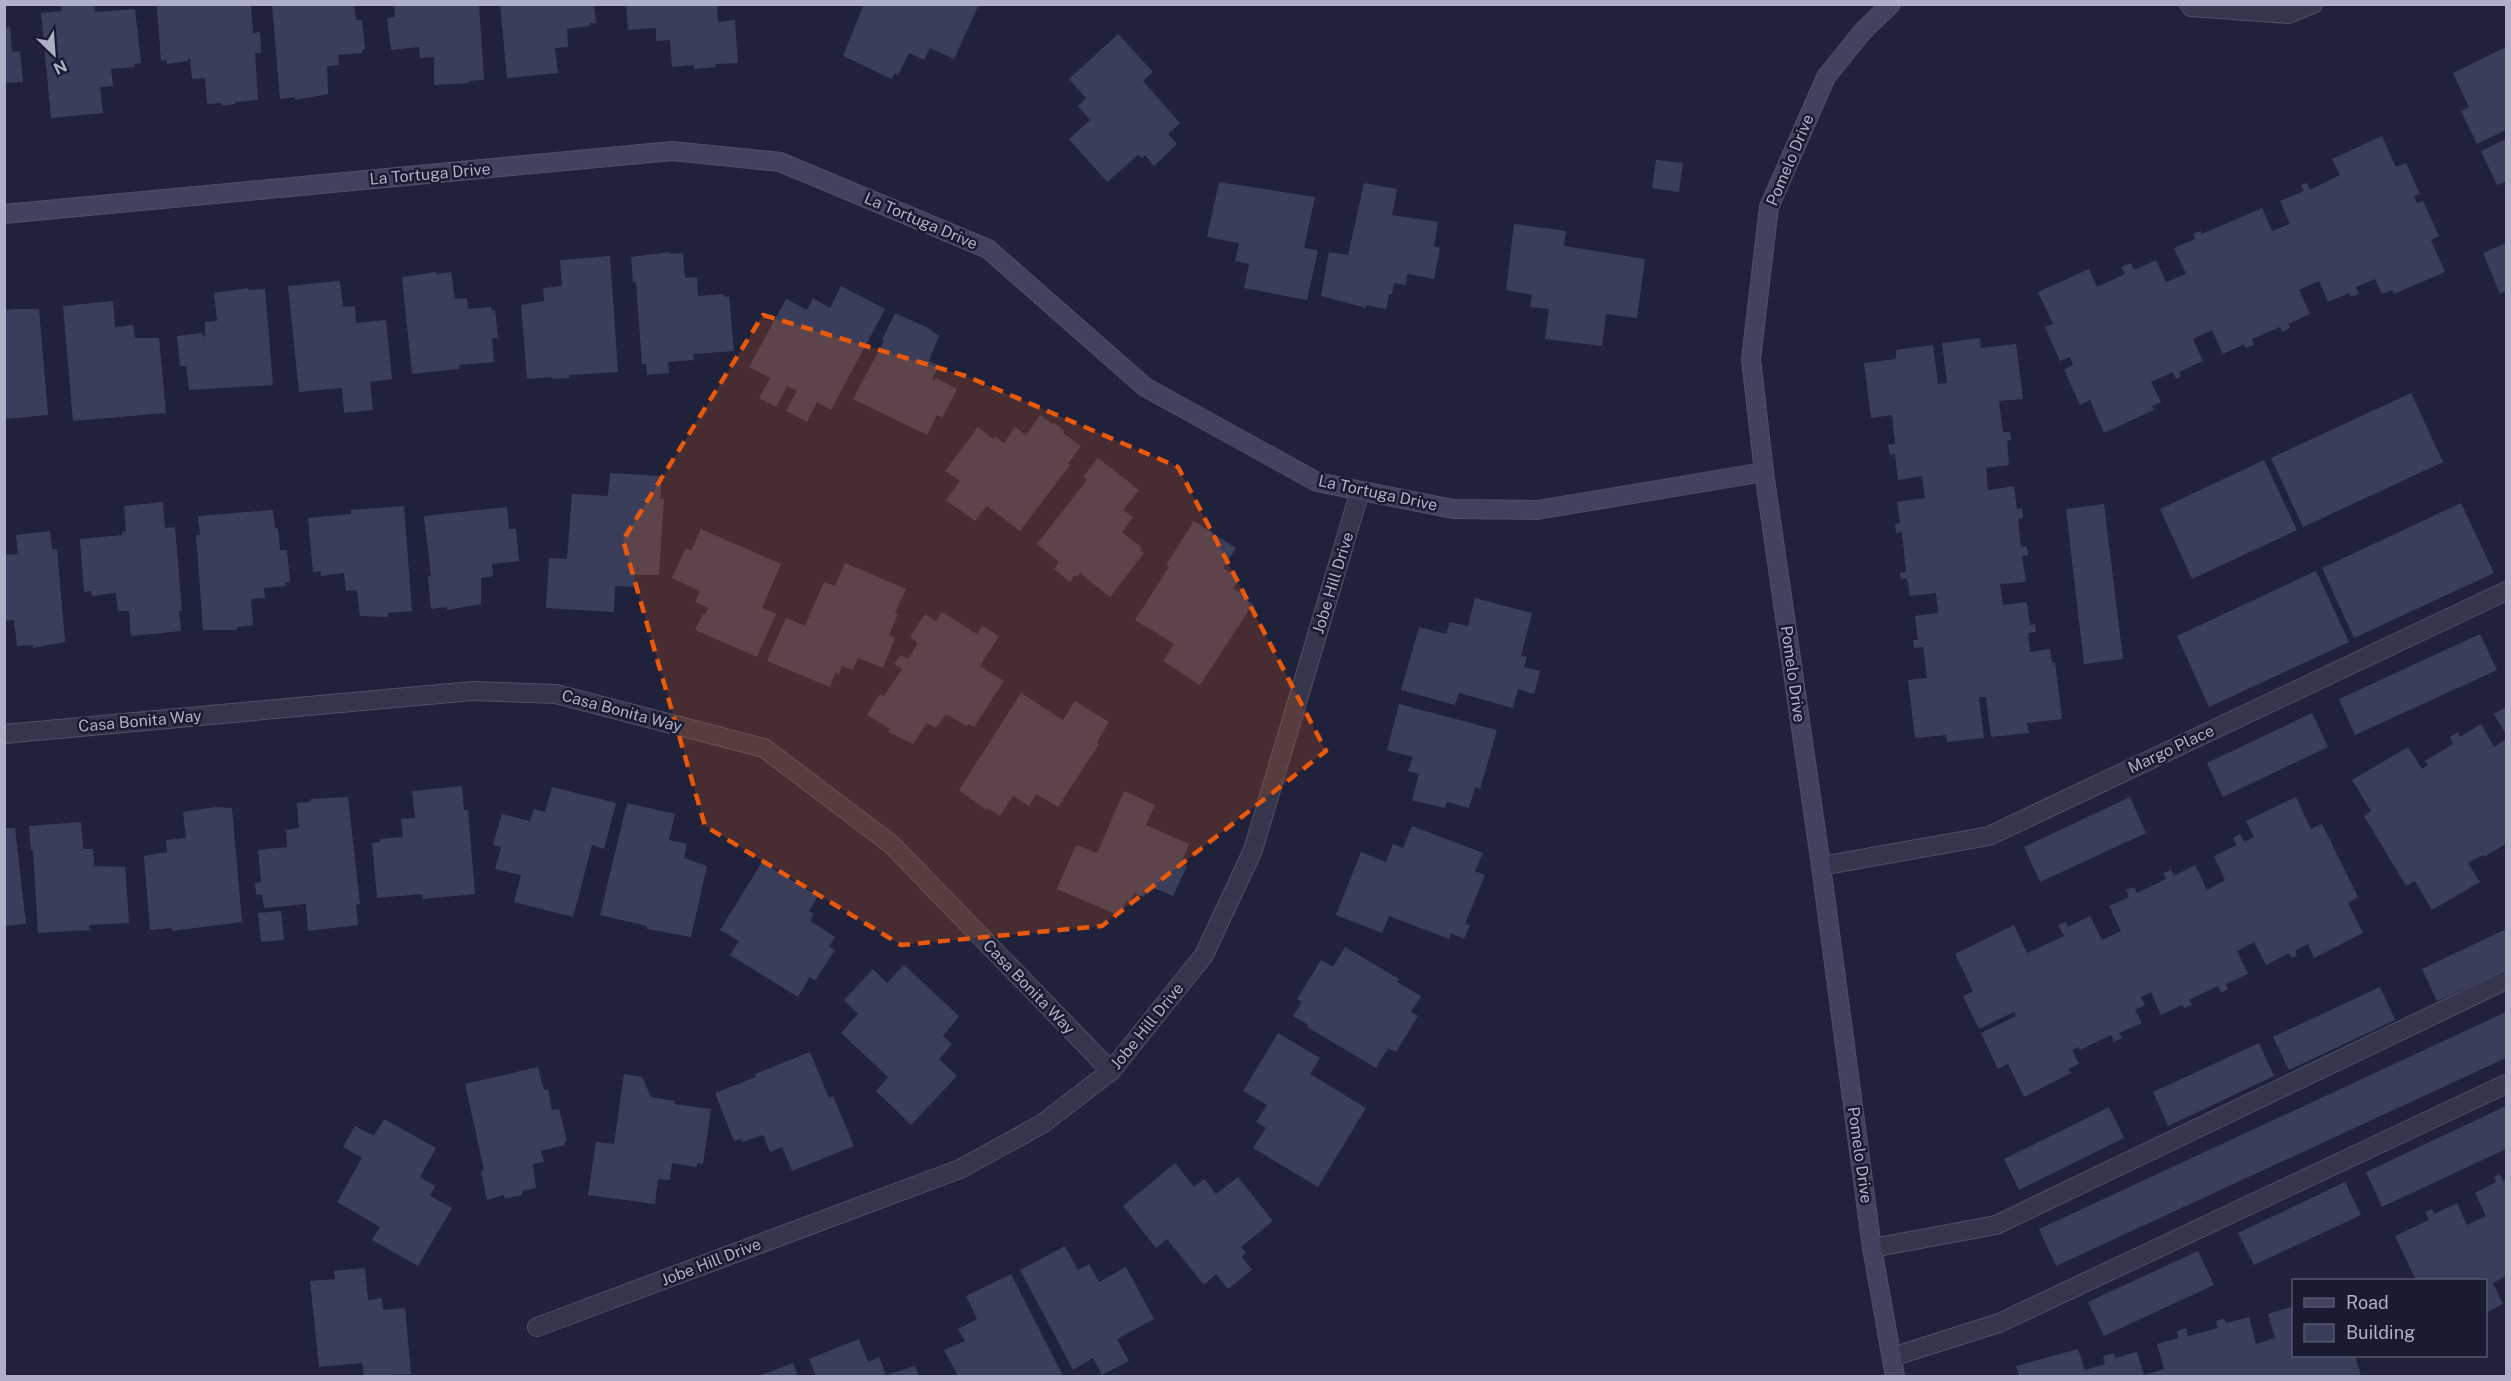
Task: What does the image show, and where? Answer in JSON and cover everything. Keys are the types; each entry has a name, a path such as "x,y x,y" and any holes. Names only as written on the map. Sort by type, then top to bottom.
{"street":[{"name":"Pomelo Drive","path":"1891,4 1863,31 1826,77 1769,207 1751,358 1764,472 1821,866 1872,1248 1895,1377"},
{"path":"2189,4 2191,7 2288,14 2313,4"},
{"name":"La Tortuga Drive","path":"4,214 672,152 780,162 988,249 1145,387 1317,482 1452,509 1537,510 1764,472"},
{"name":"Jobe Hill Drive","path":"537,1327 960,1169 1042,1124 1111,1071 1204,955 1253,850 1360,491"},
{"name":"Margo Place","path":"1821,866 1989,836 2506,591"},
{"name":"Casa Bonita Way","path":"4,734 482,692 556,694 764,748 891,844 1111,1071"},
{"path":"1872,1248 1996,1225 2506,980"},
{"path":"1892,1357 1999,1323 2506,1084"}],"highlighted area":[{"path":"763,315 966,376 1178,467 1326,751 1102,926 901,945 705,826 623,540"}],"building":[{"path":"61,4 94,4 95,12 135,9 141,63 134,64 135,67 111,69 113,86 100,87 103,113 51,118 41,13 62,11"},
{"path":"159,4 251,4 253,33 260,32 261,53 255,53 258,100 235,102 235,104 222,106 222,103 207,104 205,78 192,79 190,58 187,61 167,64 166,60 161,61 157,7"},
{"path":"272,4 354,4 356,20 362,20 365,49 362,53 338,55 339,65 327,66 328,94 295,100 295,97 280,99"},
{"path":"394,4 479,4 484,80 434,85 434,57 420,58 419,47 391,50 387,18 395,17"},
{"path":"500,4 594,4 596,23 567,29 568,47 555,48 558,73 507,78"},
{"path":"626,4 717,4 718,22 735,20 738,63 715,64 716,67 694,69 694,65 672,67 670,40 656,41 656,28 628,30"},
{"path":"864,4 979,4 954,59 930,48 924,60 909,53 898,75 895,73 892,79 843,56"},
{"path":"10,27 12,52 20,51 23,82 4,83 4,28"},
{"path":"1118,34 1153,72 1143,81 1180,123 1168,134 1177,144 1154,166 1145,155 1142,158 1138,155 1107,182 1069,139 1090,120 1078,106 1086,98 1069,79"},
{"path":"2506,47 2506,130 2477,144 2461,111 2469,107 2453,73"},
{"path":"2382,136 2396,167 2406,163 2420,194 2414,196 2417,203 2423,201 2439,236 2431,240 2445,272 2394,294 2392,290 2382,294 2375,279 2356,287 2359,294 2351,297 2349,293 2328,302 2319,281 2299,290 2310,314 2288,324 2290,328 2282,332 2280,327 2252,339 2254,345 2246,348 2244,344 2223,354 2212,330 2193,339 2203,361 2179,372 2181,376 2176,379 2173,372 2151,382 2161,402 2152,406 2154,410 2104,433 2090,400 2080,405 2064,370 2073,365 2070,357 2060,361 2045,327 2053,324 2038,292 2089,269 2097,287 2125,274 2121,267 2131,263 2134,270 2156,260 2166,282 2186,274 2174,248 2195,239 2193,234 2201,231 2202,234 2262,208 2272,231 2290,224 2280,201 2304,191 2301,185 2307,183 2310,190 2340,175 2332,159"},
{"path":"2506,139 2506,185 2505,182 2497,185 2481,151"},
{"path":"1656,160 1683,163 1679,192 1652,188"},
{"path":"1219,182 1315,197 1304,248 1318,250 1307,300 1244,288 1249,264 1235,261 1239,243 1207,237"},
{"path":"1364,183 1397,189 1392,215 1438,222 1434,246 1440,248 1434,279 1407,274 1406,285 1394,283 1386,309 1366,305 1366,308 1321,296 1329,252 1348,255"},
{"path":"1514,224 1566,231 1564,246 1645,259 1637,318 1606,314 1602,346 1545,339 1549,309 1530,307 1532,295 1506,290"},
{"path":"2506,243 2506,291 2500,294 2483,253"},
{"path":"670,252 670,254 683,253 685,278 697,277 698,296 723,294 724,297 729,296 734,351 693,354 694,360 668,362 669,373 647,375 646,364 642,364 636,282 633,282 631,257"},
{"path":"610,256 618,372 570,375 569,378 527,379 521,305 544,301 543,288 562,286 560,260"},
{"path":"436,272 436,274 451,272 455,299 467,298 468,309 491,307 491,310 495,310 498,338 492,338 494,362 459,365 459,369 412,374 402,277"},
{"path":"340,281 343,307 355,306 356,323 386,320 392,379 370,382 373,410 344,413 342,388 299,392 288,286"},
{"path":"841,286 885,309 831,410 817,402 807,422 786,411 797,391 787,386 776,407 759,398 770,378 749,367 786,299 807,310 813,298 830,308"},
{"path":"249,288 248,290 265,289 273,385 189,390 186,366 180,366 177,336 202,333 203,337 205,336 205,322 217,321 214,293"},
{"path":"113,301 115,327 133,325 135,338 159,338 166,413 73,421 63,306"},
{"path":"39,309 48,415 4,419 4,310"},
{"path":"895,313 928,328 939,336 929,361 939,366 932,379 934,381 936,378 957,389 942,418 937,415 927,435 853,399 884,341 882,340"},
{"path":"1980,338 1981,348 2016,344 2023,399 1999,401 2003,432 2010,432 2011,440 2007,441 2009,465 1986,468 1988,490 2014,486 2017,509 2022,508 2023,518 2018,519 2021,547 2027,546 2028,555 2022,556 2026,582 2000,584 2003,605 2027,602 2030,625 2035,624 2036,632 2028,633 2030,652 2050,649 2052,663 2055,662 2062,719 2027,723 2029,733 1991,737 1986,697 1979,697 1984,738 1947,742 1946,735 1915,738 1908,680 1927,678 1923,647 1914,648 1913,640 1918,640 1915,616 1938,613 1936,593 1910,596 1907,578 1901,579 1900,573 1906,572 1902,532 1896,533 1895,524 1900,523 1897,502 1925,498 1922,476 1898,480 1895,454 1890,455 1888,445 1895,444 1892,415 1871,418 1864,363 1896,359 1896,350 1933,345 1938,384 1947,383 1942,343"},
{"path":"2411,393 2443,462 2303,527 2271,458"},
{"path":"1040,415 1064,430 1063,433 1081,446 1068,464 1070,465 1020,531 987,506 975,521 946,500 960,481 945,471 978,427 993,439 995,436 1004,443 1015,427 1026,435"},
{"path":"1098,458 1139,490 1123,510 1133,517 1122,532 1142,548 1140,551 1144,553 1110,597 1080,573 1077,577 1075,575 1070,582 1054,569 1059,562 1037,544 1087,480 1083,477"},
{"path":"2264,460 2297,530 2192,579 2160,509"},
{"path":"610,473 662,476 660,499 664,499 659,575 635,575 634,587 615,586 614,612 546,608 549,558 567,559 572,494 608,496"},
{"path":"163,502 165,528 175,527 182,611 179,611 181,631 131,636 129,611 118,611 116,593 92,596 91,591 84,592 80,539 123,535 122,532 126,531 124,506"},
{"path":"2461,503 2494,573 2354,638 2322,568"},
{"path":"2104,504 2123,659 2084,664 2066,509"},
{"path":"404,506 412,611 388,613 388,617 360,616 357,590 346,591 344,573 321,576 321,571 313,572 308,518 351,514 351,510"},
{"path":"507,507 509,529 516,529 519,561 492,564 493,576 481,578 481,604 447,610 447,607 431,609 428,576 431,576 424,516"},
{"path":"273,510 275,528 278,528 280,550 287,550 290,582 285,582 286,586 264,588 265,598 251,599 253,625 237,627 237,630 203,630 196,535 200,535 198,516"},
{"path":"1194,521 1236,548 1223,568 1240,579 1233,588 1253,604 1200,685 1163,661 1174,644 1135,620 1169,567 1166,565"},
{"path":"701,529 781,564 762,608 776,614 757,657 695,630 708,608 695,602 700,591 672,578 686,548 691,551"},
{"path":"50,531 52,549 57,549 65,642 33,648 33,645 17,646 14,620 4,621 4,555 18,554 16,535"},
{"path":"845,563 906,589 895,613 898,614 889,635 895,638 883,668 858,658 853,670 842,666 839,674 835,673 830,687 767,661 786,618 805,626 824,582 835,586"},
{"path":"2316,571 2349,642 2209,707 2177,636"},
{"path":"1475,598 1532,613 1521,656 1527,657 1524,667 1540,671 1534,694 1518,689 1513,708 1459,693 1455,705 1401,690 1419,627 1446,634 1450,622 1468,626"},
{"path":"942,612 977,634 982,626 999,636 980,666 1004,681 974,727 968,724 966,726 946,714 936,728 927,723 913,744 888,732 890,729 867,715 880,694 884,696 902,669 894,664 901,655 908,659 918,643 910,637 925,614 936,621"},
{"path":"2480,634 2497,670 2355,735 2339,699"},
{"path":"1021,693 1063,720 1075,701 1109,722 1097,742 1099,744 1058,807 1036,794 1029,806 1013,796 1000,816 987,808 986,810 959,790"},
{"path":"1399,704 1497,730 1480,789 1475,787 1469,808 1447,802 1445,808 1412,800 1419,774 1408,771 1413,757 1387,750"},
{"path":"2506,707 2506,735 2494,714"},
{"path":"2312,713 2328,747 2223,797 2207,763"},
{"path":"2481,724 2494,747 2506,739 2506,844 2468,863 2480,882 2432,910 2415,881 2406,886 2364,816 2371,811 2352,780 2408,747 2422,769 2428,765 2425,761 2453,744 2450,737 2458,732 2460,737"},
{"path":"462,786 464,810 468,810 475,894 423,899 422,894 377,898 372,843 380,842 380,839 403,837 401,819 415,818 412,791"},
{"path":"552,787 616,803 604,849 592,845 573,917 514,902 521,875 495,869 501,847 493,845 502,814 530,821 534,809 545,812"},
{"path":"1124,791 1155,805 1146,825 1189,844 1181,863 1187,866 1173,896 1149,886 1144,897 1134,893 1130,902 1126,901 1120,916 1057,889 1076,845 1097,853"},
{"path":"348,797 360,904 356,905 358,925 308,931 306,904 264,908 262,894 256,895 255,883 261,882 258,850 287,847 286,830 299,828 297,803 310,802 311,799"},
{"path":"2130,797 2146,833 2040,882 2024,847"},
{"path":"2296,797 2311,829 2322,824 2358,897 2348,903 2363,933 2314,958 2308,944 2295,951 2297,956 2291,958 2289,953 2266,965 2254,942 2237,951 2248,974 2226,984 2228,989 2221,993 2218,986 2189,1000 2192,1005 2184,1008 2182,1005 2161,1015 2151,992 2141,997 2145,1005 2135,1010 2142,1023 2119,1033 2122,1038 2114,1042 2111,1035 2080,1050 2079,1047 2072,1050 2079,1064 2068,1069 2071,1073 2024,1097 2008,1064 1998,1069 1981,1033 2016,1016 2014,1012 1979,1029 1963,996 1973,991 1955,954 2014,925 2027,953 2064,936 2058,925 2066,922 2068,927 2090,916 2102,940 2121,931 2109,906 2129,897 2126,890 2134,887 2137,893 2166,879 2163,873 2171,870 2174,876 2195,865 2207,890 2225,880 2214,856 2237,845 2233,838 2240,834 2244,842 2254,837 2246,821"},
{"path":"627,803 675,814 669,840 687,844 684,858 707,866 691,937 647,929 647,926 600,915"},
{"path":"215,807 232,808 242,922 172,931 172,928 150,930 144,856 167,852 166,840 186,838 183,812"},
{"path":"81,822 83,849 93,849 94,866 125,867 129,923 89,925 90,930 38,933 33,850 31,850 29,826"},
{"path":"1412,826 1483,853 1475,871 1485,875 1465,924 1470,925 1464,939 1451,933 1449,939 1389,916 1382,933 1336,915 1361,852 1386,862 1393,844 1403,848"},
{"path":"4,828 15,828 26,924 4,926"},
{"path":"762,862 818,896 809,911 814,914 810,921 835,937 829,947 835,950 815,981 810,977 798,997 730,955 739,941 720,930"},
{"path":"281,911 284,940 261,942 258,913"},
{"path":"2506,929 2506,969 2437,1001 2422,969"},
{"path":"1345,947 1399,979 1397,982 1421,996 1411,1012 1418,1016 1396,1052 1388,1048 1376,1068 1307,1027 1308,1025 1293,1016 1302,1002 1297,999 1321,960 1333,967"},
{"path":"904,965 959,1016 943,1036 952,1044 939,1059 957,1076 911,1125 876,1091 888,1077 841,1033 858,1014 844,1000 873,969 887,983"},
{"path":"2380,987 2395,1020 2289,1070 2273,1037"},
{"path":"2506,1012 2506,1058 2056,1266 2039,1229"},
{"path":"1278,1033 1320,1058 1310,1074 1366,1108 1318,1187 1253,1148 1266,1128 1256,1122 1267,1105 1243,1091"},
{"path":"2259,1043 2274,1076 2168,1126 2153,1092"},
{"path":"810,1052 829,1098 833,1096 854,1146 792,1171 782,1147 770,1152 763,1135 743,1142 741,1139 734,1141 715,1093"},
{"path":"538,1067 544,1090 548,1089 552,1110 559,1109 567,1141 564,1142 565,1145 541,1151 544,1162 533,1164 536,1188 522,1191 522,1195 505,1199 504,1195 487,1200 481,1171 484,1170 465,1084"},
{"path":"624,1074 642,1077 651,1097 675,1101 674,1104 711,1109 703,1164 697,1163 697,1167 672,1163 670,1180 658,1179 655,1204 588,1195 596,1142 614,1144"},
{"path":"2506,1106 2506,1149 2382,1207 2366,1172"},
{"path":"2109,1107 2124,1138 2019,1190 2004,1159"},
{"path":"384,1119 436,1148 420,1177 435,1186 430,1196 452,1208 418,1266 372,1240 380,1227 337,1202 362,1158 343,1147 355,1126 374,1136"},
{"path":"1175,1163 1194,1187 1204,1179 1216,1194 1238,1177 1273,1221 1241,1247 1246,1253 1242,1257 1252,1270 1228,1289 1216,1274 1204,1285 1167,1239 1156,1248 1123,1206"},
{"path":"2500,1174 2503,1181 2506,1180 2506,1276 2493,1283 2503,1304 2487,1312 2487,1279 2416,1279 2395,1236 2429,1220 2425,1212 2432,1209 2434,1214 2457,1203 2467,1225 2486,1216 2475,1193 2496,1182 2494,1177"},
{"path":"2345,1182 2361,1215 2254,1265 2238,1233"},
{"path":"1065,1246 1078,1270 1089,1264 1099,1282 1126,1267 1154,1319 1117,1339 1129,1361 1102,1375 1093,1358 1073,1370 1020,1270"},
{"path":"2198,1251 2214,1285 2104,1336 2088,1302"},
{"path":"365,1268 368,1300 382,1298 383,1310 405,1308 411,1374 364,1376 362,1363 319,1367 310,1281 335,1279 334,1271"},
{"path":"1011,1274 1063,1376 958,1376 944,1350 965,1341 958,1329 977,1319 966,1296"},
{"path":"2292,1307 2292,1357 2355,1357 2361,1376 2019,1376 2016,1366 2078,1349 2085,1370 2105,1364 2103,1356 2114,1353 2115,1358 2137,1352 2144,1375 2164,1369 2157,1344 2178,1338 2177,1331 2186,1328 2188,1336 2218,1328 2216,1321 2224,1319 2226,1323 2249,1317 2256,1344 2275,1338 2268,1314"},
{"path":"859,1339 868,1362 879,1357 886,1375 915,1366 919,1376 816,1376 809,1359"},
{"path":"793,1363 798,1376 759,1376"}]}
